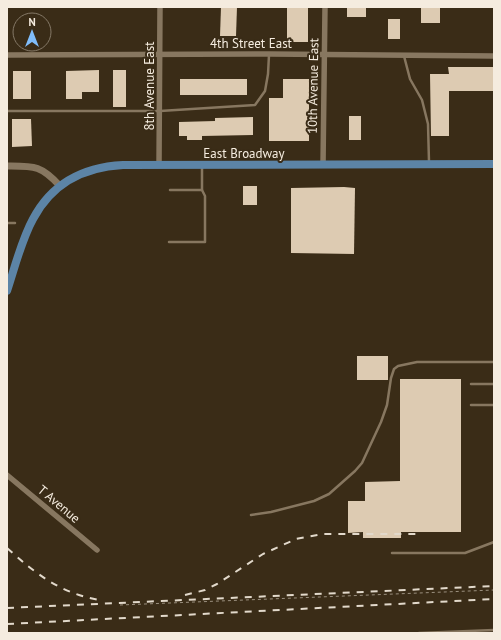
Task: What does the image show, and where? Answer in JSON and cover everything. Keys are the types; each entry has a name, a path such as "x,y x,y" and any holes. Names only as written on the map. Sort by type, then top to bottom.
{"main road":[{"name":"East Broadway","path":"7,291 10,276 25,237 33,219 44,202 60,186 78,175 101,167 123,165 494,164"},
{"path":"7,166 36,168 47,173 60,186"}],"street":[{"name":"8th Avenue East","path":"159,165 160,7"},
{"name":"10th Avenue East","path":"323,165 325,7"},
{"name":"4th Street East","path":"7,55 269,54 494,56"},
{"name":"T Avenue","path":"7,475 97,550"}],"lane":[{"path":"7,111 160,111 255,105 265,90 268,74 269,54"},
{"path":"404,55 410,79 422,100 428,124 429,164"},
{"path":"169,242 205,242 205,196 202,190 202,165"},
{"path":"170,190 202,190"},
{"path":"7,223 16,223"},
{"path":"251,516 314,501 329,494 355,471 362,462 381,422 387,405 391,378 394,369 398,366 417,362 494,362"},
{"path":"471,384 494,384"},
{"path":"472,405 494,405"},
{"path":"392,553 465,553 494,542"},
{"path":"419,633 494,630"}],"path":[{"path":"120,605 494,590"}],"building":[{"path":"221,7 237,7 236,36 220,36"},
{"path":"287,7 308,7 308,42 287,42"},
{"path":"347,7 366,7 366,17 347,17"},
{"path":"421,7 440,7 440,23 421,23"},
{"path":"388,19 400,19 400,39 388,39"},
{"path":"448,67 493,67 494,91 449,91 449,136 431,136 430,74 449,74"},
{"path":"99,70 99,92 82,92 82,99 66,99 66,71"},
{"path":"113,70 126,70 126,107 113,107"},
{"path":"13,71 31,71 31,99 13,99"},
{"path":"180,79 247,79 247,95 180,95"},
{"path":"283,79 309,79 309,141 269,141 269,98 283,98"},
{"path":"349,116 361,116 361,140 349,140"},
{"path":"253,117 253,135 202,136 202,140 187,140 187,136 179,136 179,122 215,121 215,118"},
{"path":"12,119 31,119 32,146 12,147"},
{"path":"243,186 257,186 257,205 243,205"},
{"path":"291,188 355,188 354,254 291,253"},
{"path":"357,356 388,356 388,380 357,380"},
{"path":"400,379 461,379 461,532 401,532 401,538 363,538 363,532 348,533 348,501 365,501 365,482 400,481"}],"railway":[{"path":"185,595 205,590 217,584 263,554 296,539 323,534 416,534"},
{"path":"7,548 49,581 72,593 99,600"},
{"path":"7,608 494,586"},
{"path":"7,624 494,599"}]}
